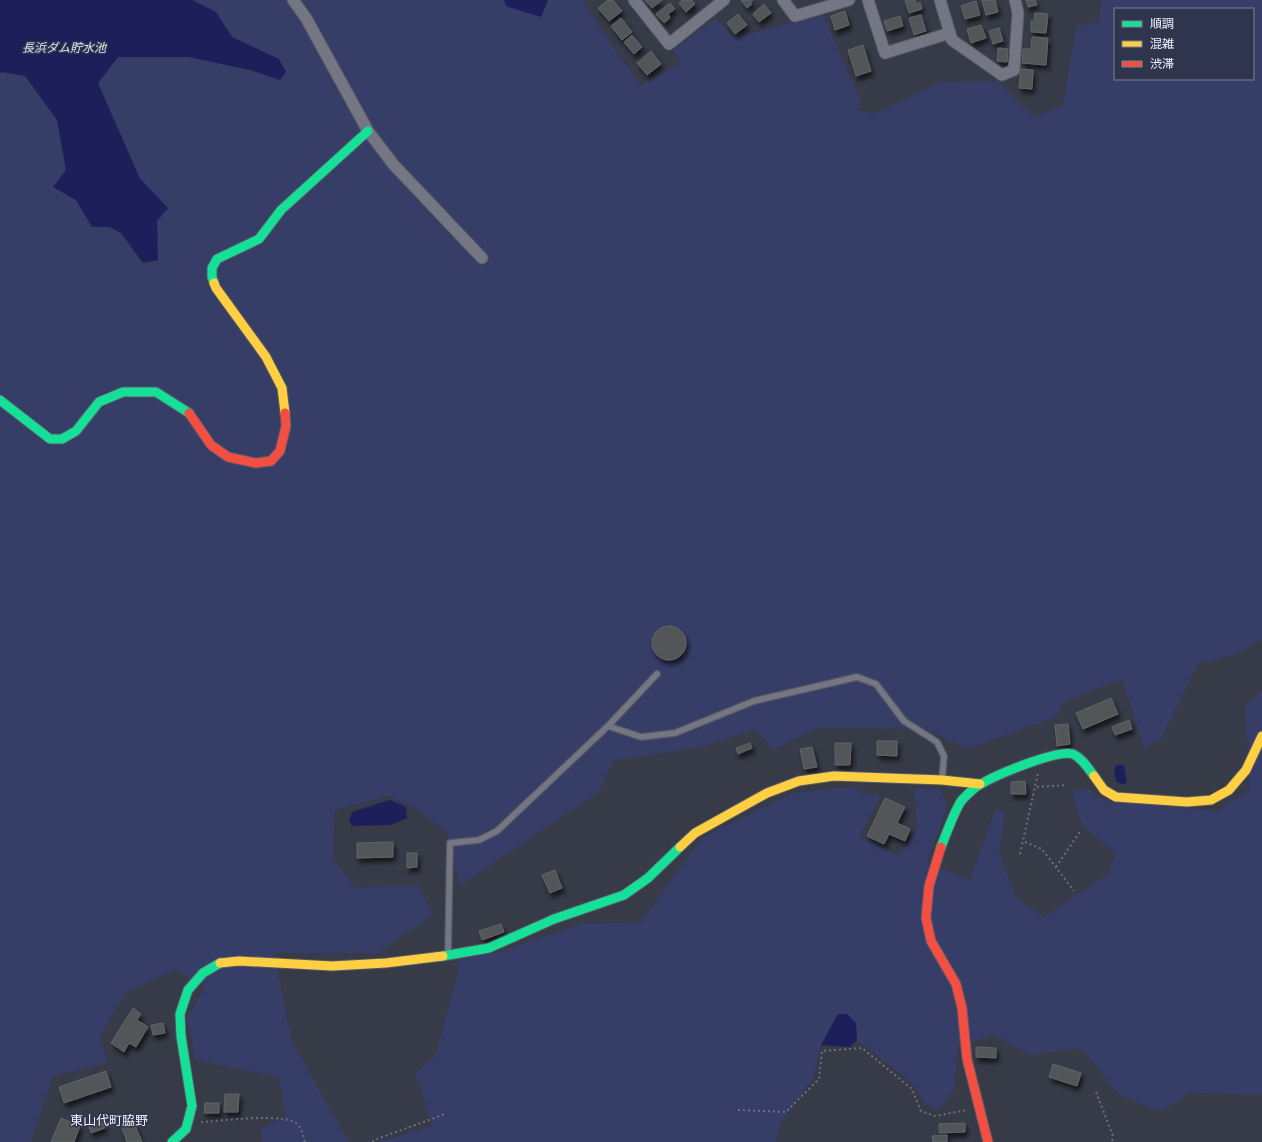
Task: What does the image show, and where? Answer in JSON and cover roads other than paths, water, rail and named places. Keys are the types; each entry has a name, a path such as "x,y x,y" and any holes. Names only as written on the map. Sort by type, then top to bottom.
{"street":[{"path":"293,0 306,18 368,131 394,164 482,258"},
{"path":"634,0 669,44 724,0"},
{"path":"783,0 796,16 849,0"},
{"path":"868,0 885,53 950,33"},
{"path":"940,0 952,40 1002,75 1014,70 1018,13 1015,0"},
{"path":"0,400 50,439 62,439 76,431 99,402 123,392 156,392 188,411 211,445 228,456 256,463 271,461 280,451 286,426 282,388 266,357 216,288 212,277 212,268 217,259 259,239 281,210 368,131"},
{"path":"988,1142 966,1059 962,1008 956,984 931,941 926,918 929,886 944,836 961,801 980,784 1035,760 1059,754 1072,754 1082,760 1104,790 1116,797 1187,802 1211,800 1229,790 1246,770 1262,736"},
{"path":"172,1142 186,1129 192,1106 181,1036 180,1014 188,990 203,973 221,963 240,961 332,966 386,963 488,948 554,919 624,895 648,878 695,833 767,793 799,781 834,776 942,780 980,784"}],"lane":[{"path":"448,955 450,842 479,840 497,831 608,726 657,674"},
{"path":"608,726 641,737 675,733 754,701 857,677 876,684 904,721 937,742 944,756 942,780"}],"water":[{"name":"長浜ダム貯水池","path":"0,0 192,0 216,12 232,37 279,59 286,72 280,80 250,70 189,57 118,57 98,83 140,179 168,208 157,221 158,260 143,263 121,233 110,227 92,227 76,200 53,187 66,170 57,120 25,76 2,72 0,73"},
{"path":"504,0 548,0 541,17 506,6"},
{"path":"1117,765 1124,765 1127,783 1121,784 1116,781 1114,769"},
{"path":"390,800 406,807 407,818 391,825 352,826 349,821 352,812"},
{"path":"838,1014 847,1014 856,1023 857,1040 850,1047 821,1045"}],"district":[{"name":"東山代町脇野","path":"109,1121"}]}
